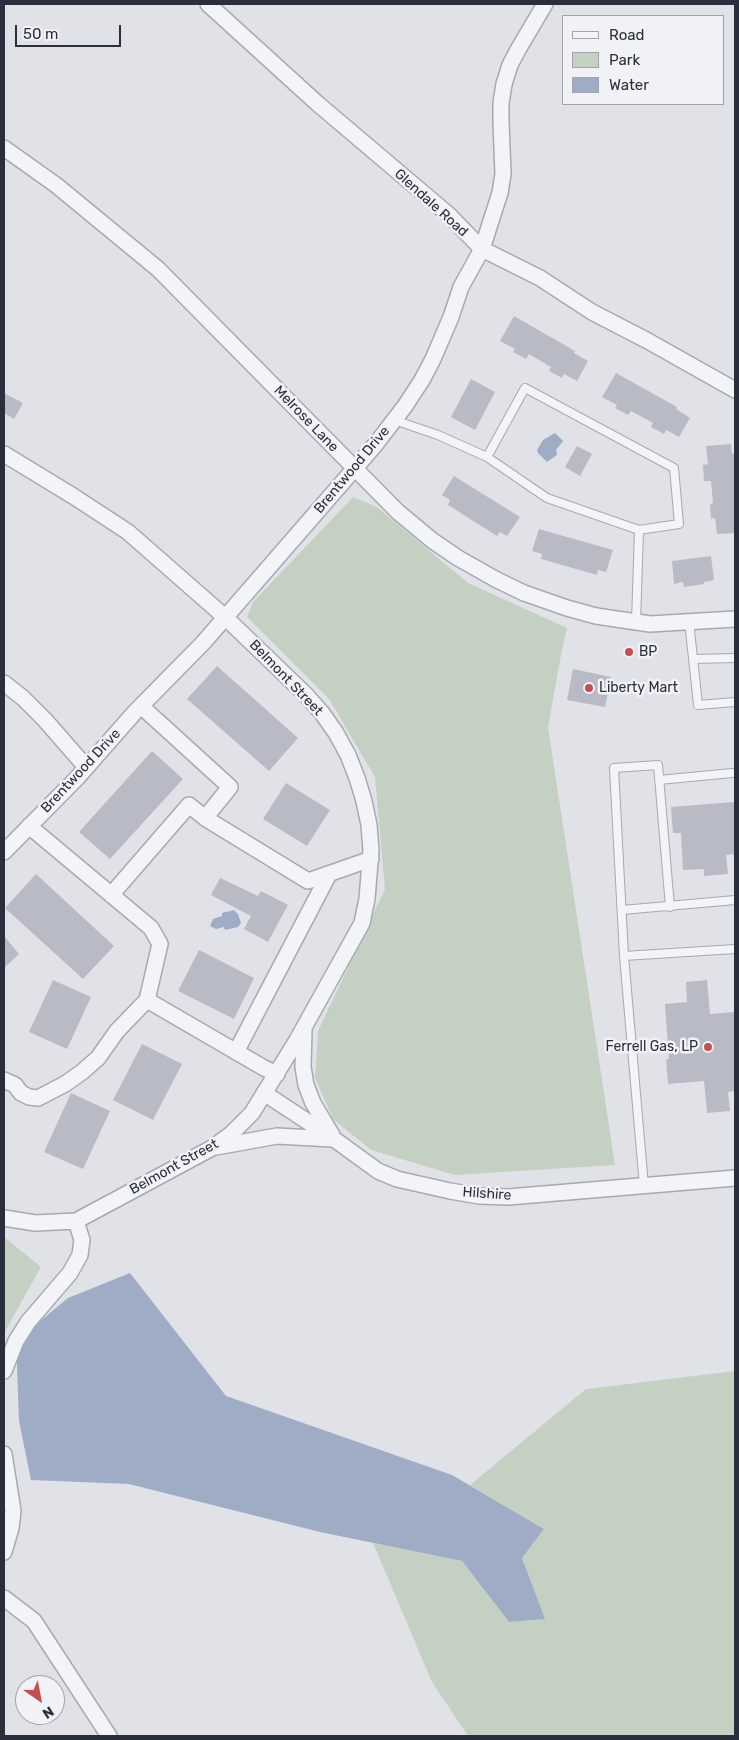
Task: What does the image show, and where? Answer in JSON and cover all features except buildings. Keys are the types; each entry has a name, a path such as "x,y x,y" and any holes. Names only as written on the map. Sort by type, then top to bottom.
{"street":[{"name":"Glendale Road","path":"208,4 318,104 449,215 482,249 540,278 592,312 735,390"},
{"name":"Brentwood Drive","path":"4,852 203,643 375,445 422,380 451,317 461,287 482,249 500,192 503,174 501,103 504,84 519,48 545,4"},
{"name":"Melrose Lane","path":"4,148 56,185 158,269 398,512 433,541 458,558 524,593 596,616 650,624 735,618"},
{"name":"Belmont Street","path":"4,454 128,532 226,617 306,694 336,733 348,755 364,801 369,825 370,860 367,899 362,923 304,1028 252,1113 231,1134 212,1148 76,1221"},
{"path":"4,683 46,720 86,767"},
{"path":"141,706 230,787 205,818"},
{"path":"111,895 190,805 205,818 308,882 370,860"},
{"path":"4,1080 16,1085 21,1093 29,1097 38,1098 65,1084 82,1072 98,1058 117,1031 147,1000 160,944 151,928 29,826"},
{"path":"236,1052 329,874"},
{"path":"147,1000 276,1074"},
{"name":"Belmont Street","path":"304,1028 303,1067 306,1085 313,1104 334,1139"},
{"name":"Hilshire","path":"264,1093 334,1139 378,1171 397,1179 469,1194 508,1197 735,1178"},
{"path":"212,1148 277,1136 334,1139"},
{"path":"4,1218 35,1223 76,1221 82,1240 80,1255 70,1273 28,1322 16,1341 4,1371"},
{"path":"4,1454 12,1511 11,1528 4,1552"},
{"path":"4,1598 34,1621 109,1736"}],"lane":[{"path":"394,420 438,435 487,457 547,498 638,530 678,524 674,468 525,388 487,457"},
{"path":"636,622 638,530"},
{"path":"689,622 698,705 735,702"},
{"path":"693,659 735,658"},
{"path":"644,1186 624,956 614,768 658,765 670,907"},
{"path":"659,780 732,774"},
{"path":"622,910 735,900"},
{"path":"624,956 735,949"}],"green space":[{"path":"353,497 377,507 468,583 567,628 548,727 615,1165 455,1175 371,1150 333,1119 315,1078 318,1031 385,889 375,777 329,699 247,617 253,602"},
{"path":"4,1237 41,1267 4,1333"},
{"path":"735,1371 735,1736 468,1736 432,1682 373,1543 462,1561 509,1622 544,1619 522,1558 544,1529 470,1485 586,1389"}],"water":[{"path":"555,433 563,441 556,450 557,455 547,462 537,450 543,440"},
{"path":"234,910 238,914 241,923 238,927 225,930 224,927 216,929 210,926 213,919 222,916 222,913"},
{"path":"130,1273 226,1396 452,1475 544,1529 522,1558 545,1619 509,1622 462,1561 320,1532 129,1484 31,1480 19,1421 16,1341 68,1298"}],"place":[{"name":"BP","path":"629,652"},
{"name":"Liberty Mart","path":"589,688"},
{"name":"Ferrell Gas, LP","path":"708,1047"}]}
